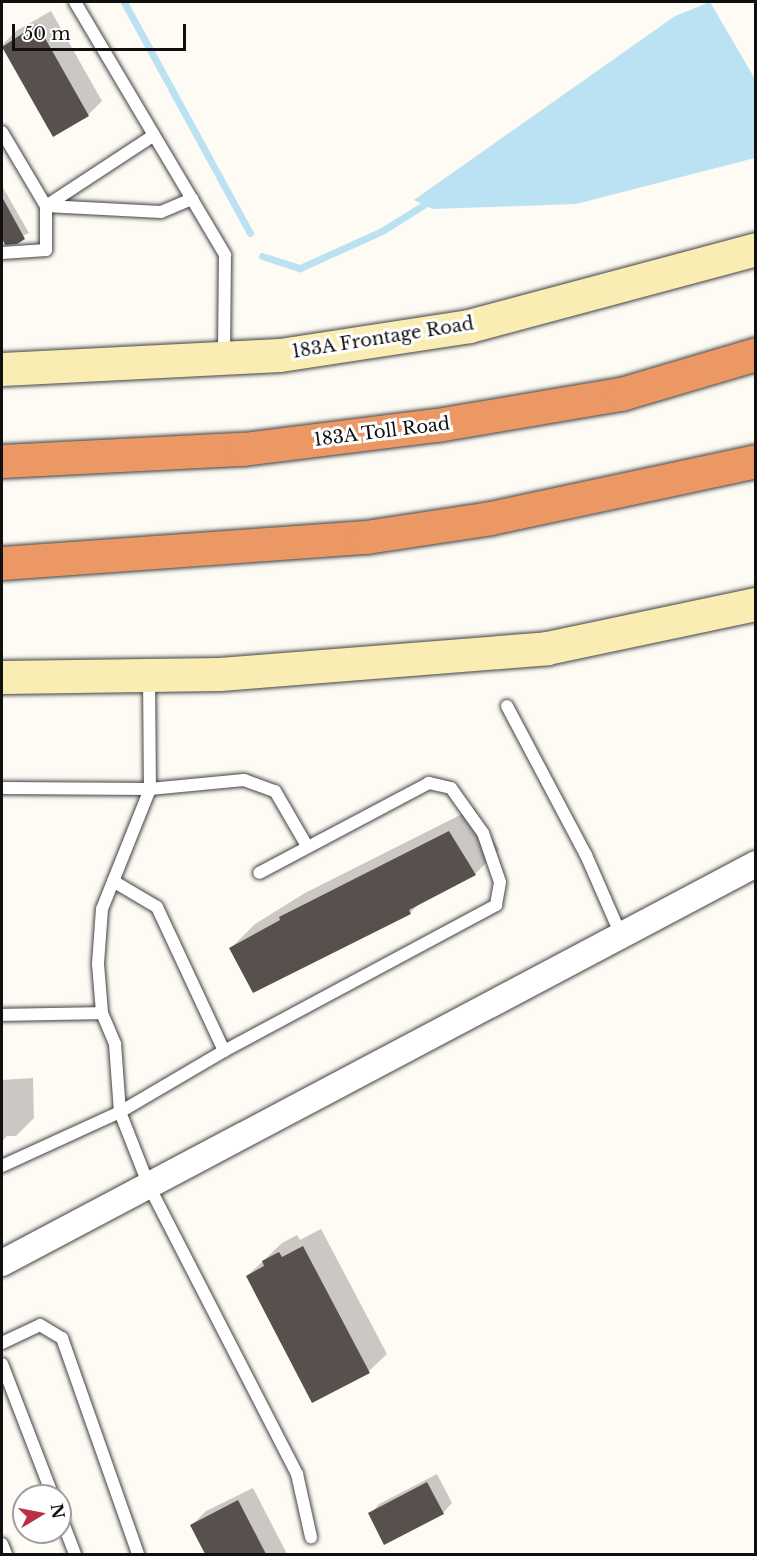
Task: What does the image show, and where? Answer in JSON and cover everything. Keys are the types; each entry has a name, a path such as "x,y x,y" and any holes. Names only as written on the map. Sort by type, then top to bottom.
{"highway":[{"name":"183A Toll Road","path":"2,461 243,449 437,425 621,394 756,354"},
{"path":"2,564 366,537 491,518 756,461"}],"main road":[{"name":"183A Frontage Road","path":"2,369 280,355 469,326 756,249"},
{"path":"2,677 220,674 548,648 756,604"}],"street":[{"path":"2,1263 620,933 756,864"}],"lane":[{"path":"75,2 225,255 224,358"},
{"path":"2,132 46,206 46,250 2,253"},
{"path":"46,206 154,135"},
{"path":"46,206 161,212 192,199"},
{"path":"149,675 150,789 102,909 98,964 102,1013 115,1044 120,1112 149,1185 297,1474 311,1538"},
{"path":"507,706 586,855 620,933"},
{"path":"2,788 150,789 244,780 275,791 307,846"},
{"path":"2,1166 120,1112 224,1050 496,905 500,882 483,833 451,788 429,783 259,873"},
{"path":"113,881 157,907 224,1050"},
{"path":"2,1015 102,1013"},
{"path":"2,1343 40,1325 62,1338 138,1554"},
{"path":"2,1364 48,1484"},
{"path":"2,1544 6,1554"}],"water":[{"path":"710,2 755,79 755,158 576,204 433,209 414,200 675,16"}],"building":[{"path":"37,24 89,116 53,137 2,47"},
{"path":"2,197 25,239 17,244 5,245 2,238"},
{"path":"449,831 476,875 409,910 411,914 253,993 229,948 280,920 279,917"},
{"path":"303,1246 370,1373 312,1403 246,1276 264,1266 262,1261 279,1252 282,1257"},
{"path":"427,1482 444,1514 384,1545 368,1513"},
{"path":"238,1500 266,1554 205,1554 190,1525"}],"waterway":[{"path":"124,2 250,233"},
{"path":"262,256 300,268 382,231 430,201"}]}
